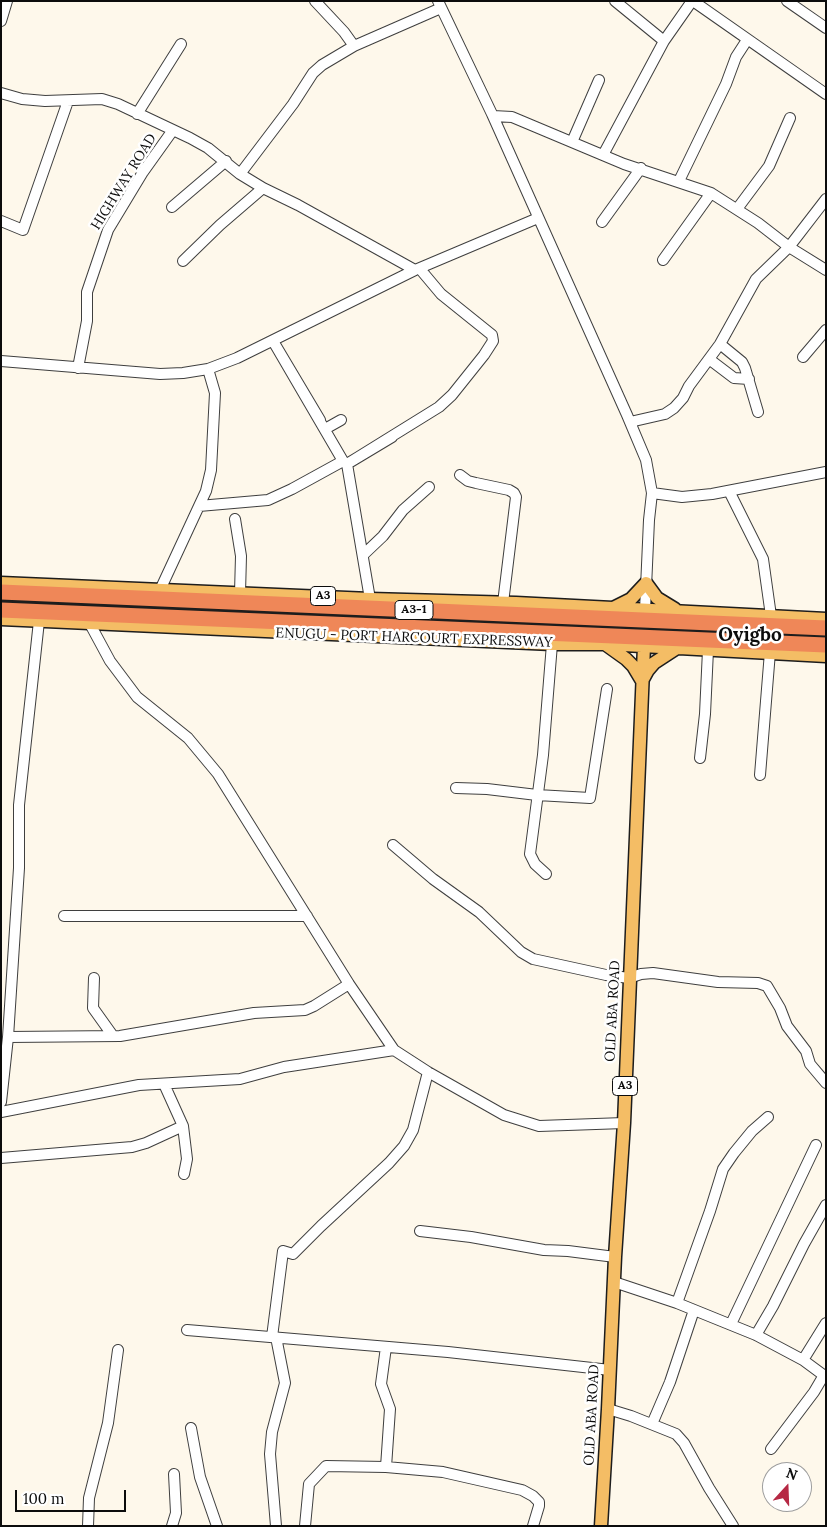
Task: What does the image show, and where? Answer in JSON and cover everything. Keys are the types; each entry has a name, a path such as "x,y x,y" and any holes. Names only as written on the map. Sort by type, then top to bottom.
{"highway":[{"name":"ENUGU - PORT HARCOURT EXPRESSWAY","path":"1,592 826,628"},
{"name":"ENUGU - PORT HARCOURT EXPRESSWAY","path":"1,619 826,644"}],"main road":[{"name":"A3","path":"1,582 646,610"},
{"path":"614,608 631,598 646,582 657,598 679,611"},
{"path":"646,610 826,619"},
{"name":"ENUGU - PORT HARCOURT EXPRESSWAY","path":"1,619 552,644 605,644 826,656"},
{"path":"605,644 626,659 633,666 642,681"},
{"name":"OLD ABA ROAD","path":"601,1526 624,1123 644,646"},
{"path":"642,681 654,663 677,648"}],"street":[{"path":"1,21 7,1"},
{"path":"315,1 344,32 354,46"},
{"path":"615,1 664,41"},
{"path":"603,155 664,41 692,1 826,94"},
{"path":"787,1 826,28"},
{"path":"240,174 293,104 313,73 354,46 439,5 493,116 646,460 652,493 646,610"},
{"path":"679,181 722,93 736,57 747,40"},
{"path":"137,114 181,44"},
{"path":"572,142 599,80"},
{"path":"2,105 5,94 22,99 45,101 102,100 118,104 208,148 240,174 263,188 418,270 441,294 492,335 493,341 484,355 452,395 439,407 392,437 268,500 198,506"},
{"path":"1,221 23,230 68,100"},
{"path":"493,116 512,117 603,155 711,193 826,270"},
{"path":"737,209 769,166 790,118"},
{"name":"HIGHWAY ROAD","path":"78,368 87,321 87,292 108,230 173,130"},
{"path":"172,207 226,161"},
{"path":"602,222 640,168"},
{"path":"183,261 220,225 263,188"},
{"path":"663,260 711,193"},
{"path":"630,422 665,414 683,398 689,386 720,344 756,279 790,247 826,199"},
{"path":"1,360 160,374 182,374 208,369 238,358 418,270 538,218"},
{"path":"803,357 826,330"},
{"path":"273,341 345,462 370,599"},
{"path":"720,344 742,362 758,412"},
{"path":"710,359 734,378 749,379"},
{"path":"160,590 206,491 211,470 215,393 208,369"},
{"path":"323,424 341,420"},
{"path":"652,493 682,497 712,494 826,472"},
{"path":"460,475 468,481 509,490 516,497 503,603"},
{"path":"363,555 383,536 404,510 429,487"},
{"path":"729,491 763,559 771,616"},
{"path":"235,519 241,556 240,593"},
{"path":"1,1102 8,1037 19,868 19,805 39,622"},
{"path":"90,624 110,661 138,697 188,738 218,774 349,984 394,1050 428,1072 504,1115 539,1126 624,1123"},
{"path":"546,874 535,864 530,854 543,755 552,644"},
{"path":"700,758 705,714 708,650"},
{"path":"760,775 770,652"},
{"path":"456,788 590,798 592,795 607,689"},
{"path":"394,845 433,880 479,912 521,952 533,959 606,975 629,978 653,973 718,982 758,983 767,986 780,1008 787,1026 806,1051 810,1064 826,1083"},
{"path":"64,916 307,916"},
{"path":"94,978 93,1008 113,1036"},
{"path":"8,1037 120,1036 254,1014 305,1010 349,984"},
{"path":"1,1112 123,1088 240,1079 284,1067 394,1050"},
{"path":"276,1526 270,1454 272,1432 284,1383 274,1337 283,1252 293,1254 389,1163 404,1146 414,1130 428,1072"},
{"path":"164,1084 183,1126 187,1159 184,1174"},
{"path":"677,1302 723,1169 752,1131 768,1116"},
{"path":"1,1158 132,1147 146,1143 183,1126"},
{"path":"730,1324 816,1145"},
{"path":"756,1335 826,1205"},
{"path":"420,1232 471,1237 544,1250 615,1257"},
{"path":"614,1282 677,1302 756,1335 803,1360 825,1376 771,1449"},
{"path":"652,1424 670,1382 694,1310"},
{"path":"803,1360 826,1323"},
{"path":"187,1330 386,1347 610,1370"},
{"path":"386,1347 381,1384 390,1409 386,1466"},
{"path":"88,1526 90,1498 108,1423 118,1350"},
{"path":"608,1409 676,1434 684,1443 733,1526"},
{"path":"191,1428 200,1477 217,1526"},
{"path":"305,1526 308,1484 326,1466 386,1466 443,1472 522,1490 539,1502 533,1526"},
{"path":"172,1526 176,1513 174,1474"}],"district":[{"name":"Oyigbo","path":"750,636"}]}
